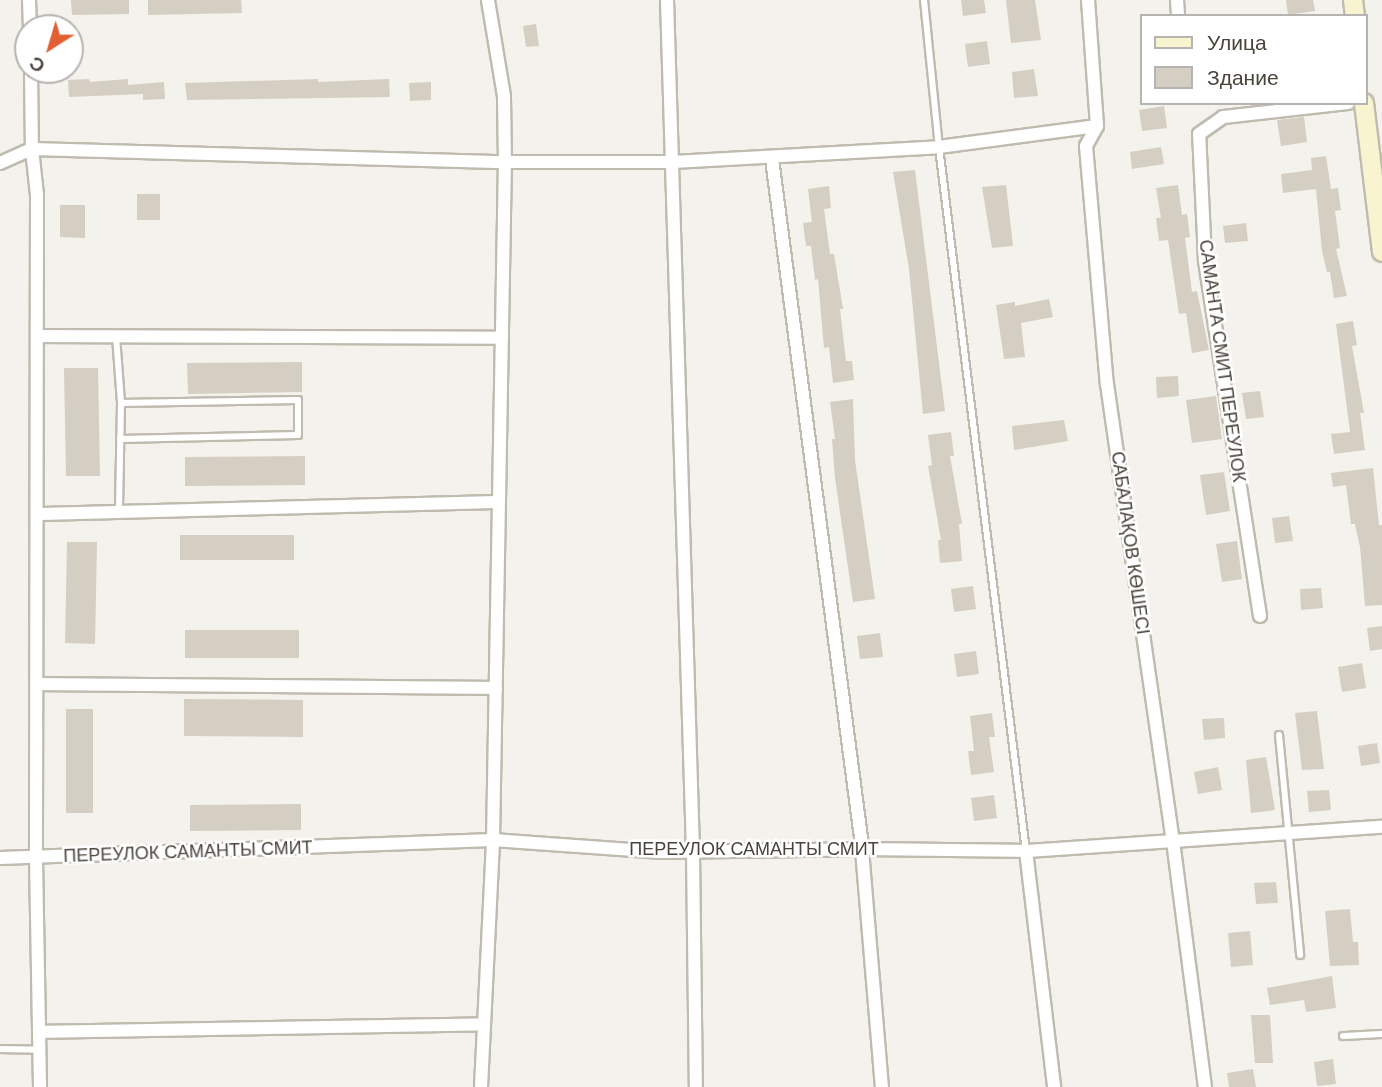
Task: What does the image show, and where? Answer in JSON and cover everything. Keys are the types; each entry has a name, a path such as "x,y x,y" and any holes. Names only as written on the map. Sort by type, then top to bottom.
{"main road":[{"path":"1364,105 1382,252"}],"street":[{"path":"481,1087 493,840 505,162 504,96 488,0"},
{"path":"667,0 693,852 696,1087"},
{"name":"САБАЛАҚОВ КӨШЕСІ","path":"1088,0 1097,125 1086,146 1107,384 1173,841 1205,1087"},
{"path":"31,84 32,149 37,195 36,858 40,1087"},
{"name":"САМАНТА СМИТ ПЕРЕУЛОК","path":"1260,616 1205,259 1199,134 1223,117 1330,105"},
{"path":"0,163 32,149 505,162 772,159 939,146 1097,125"},
{"path":"772,159 862,849 882,1087"},
{"path":"38,336 502,338"},
{"path":"38,514 499,502"},
{"path":"38,684 496,688"},
{"name":"ПЕРЕУЛОК САМАНТЫ СМИТ","path":"0,858 493,840 659,852 862,849 1026,851 1382,827"},
{"path":"1026,851 1054,1087"},
{"path":"39,1032 484,1024"}],"lane":[{"path":"925,0 939,146 1026,851"},
{"path":"116,336 121,403 119,512"},
{"path":"120,439 299,435 298,400 121,403"},
{"path":"1279,735 1300,955"},
{"path":"1343,1036 1382,1034"},
{"path":"0,1049 39,1050"}],"building":[{"path":"71,0 129,0 129,14 72,14"},
{"path":"148,0 241,0 242,13 148,15"},
{"path":"961,0 984,0 986,13 963,16"},
{"path":"1006,0 1035,0 1041,40 1011,43"},
{"path":"1286,0 1313,0 1315,11 1288,14"},
{"path":"536,24 539,46 526,47 523,26"},
{"path":"987,41 990,64 968,67 965,44"},
{"path":"1034,69 1038,96 1014,98 1012,72"},
{"path":"84,79 89,79 90,82 128,79 128,85 164,82 165,99 143,100 143,94 69,97 68,84 84,84"},
{"path":"318,79 318,82 389,79 390,97 187,100 185,83"},
{"path":"431,82 431,100 410,101 409,83"},
{"path":"1164,106 1167,128 1142,131 1139,110"},
{"path":"1304,117 1307,142 1281,146 1277,120"},
{"path":"1161,147 1164,164 1132,169 1130,152"},
{"path":"1326,156 1331,189 1338,188 1341,210 1335,211 1340,248 1336,249 1347,296 1334,298 1330,272 1327,272 1322,251 1316,189 1283,193 1281,174 1312,170 1311,158"},
{"path":"915,170 945,411 923,414 909,269 893,172"},
{"path":"1006,185 1013,246 992,248 982,187"},
{"path":"1178,185 1182,215 1187,214 1190,237 1185,238 1192,292 1197,291 1209,350 1192,353 1186,313 1179,314 1168,240 1159,241 1156,218 1161,218 1156,188"},
{"path":"829,186 831,208 824,209 830,254 834,254 843,309 840,309 846,361 852,361 854,380 833,383 829,347 824,348 818,279 815,280 811,246 806,246 803,223 812,222 808,189"},
{"path":"137,194 160,194 160,220 137,220"},
{"path":"60,205 85,205 85,238 60,237"},
{"path":"1246,223 1248,241 1225,243 1223,226"},
{"path":"1049,299 1053,317 1021,323 1025,357 1004,359 996,305 1015,302 1015,306"},
{"path":"1353,321 1357,345 1352,346 1364,413 1360,413 1365,450 1334,454 1331,434 1350,432 1336,324"},
{"path":"302,362 302,392 188,394 187,363"},
{"path":"64,368 98,368 100,476 66,476"},
{"path":"1178,376 1179,396 1157,398 1156,377"},
{"path":"1260,391 1264,417 1246,419 1242,393"},
{"path":"1216,396 1222,439 1192,443 1186,400"},
{"path":"853,399 855,460 875,599 853,602 835,478 832,439 835,439 830,402"},
{"path":"1064,420 1068,441 1014,450 1012,426"},
{"path":"951,432 954,456 950,456 962,524 959,524 962,561 940,563 938,540 941,540 928,466 932,465 928,435"},
{"path":"305,456 305,485 185,486 185,457"},
{"path":"1373,468 1379,525 1382,525 1382,605 1365,606 1360,547 1355,524 1351,524 1346,485 1333,487 1331,473"},
{"path":"1224,472 1230,511 1206,515 1200,475"},
{"path":"1289,516 1293,541 1275,543 1272,518"},
{"path":"180,535 294,535 294,560 180,560"},
{"path":"1237,541 1242,579 1222,582 1216,544"},
{"path":"67,542 97,542 95,644 65,643"},
{"path":"973,586 976,609 954,612 951,589"},
{"path":"1321,588 1323,608 1301,610 1300,589"},
{"path":"1382,626 1382,649 1370,651 1367,628"},
{"path":"185,630 299,630 299,658 185,658"},
{"path":"880,633 883,657 860,659 857,636"},
{"path":"976,651 979,674 957,677 954,654"},
{"path":"1362,663 1366,688 1342,692 1338,667"},
{"path":"184,699 303,700 303,737 184,736"},
{"path":"66,709 93,709 93,813 66,813"},
{"path":"1317,711 1324,769 1302,770 1295,713"},
{"path":"992,713 995,737 989,737 994,772 971,775 968,751 974,751 970,716"},
{"path":"1224,718 1225,738 1204,740 1202,719"},
{"path":"1377,743 1380,763 1361,766 1358,746"},
{"path":"1266,757 1275,810 1251,813 1246,760"},
{"path":"1218,767 1222,790 1198,794 1194,772"},
{"path":"1329,790 1331,810 1309,812 1307,791"},
{"path":"994,795 997,818 974,821 971,798"},
{"path":"301,804 301,830 190,831 190,805"},
{"path":"1276,882 1278,903 1256,904 1254,883"},
{"path":"1350,909 1353,942 1358,942 1359,965 1330,966 1325,911"},
{"path":"1250,931 1253,965 1231,967 1228,933"},
{"path":"1332,976 1336,1008 1306,1012 1304,1000 1270,1005 1267,988"},
{"path":"1251,1015 1270,1015 1273,1063 1255,1063"},
{"path":"1333,1059 1336,1084 1317,1086 1314,1062"},
{"path":"1253,1069 1256,1087 1229,1087 1227,1073"}]}
